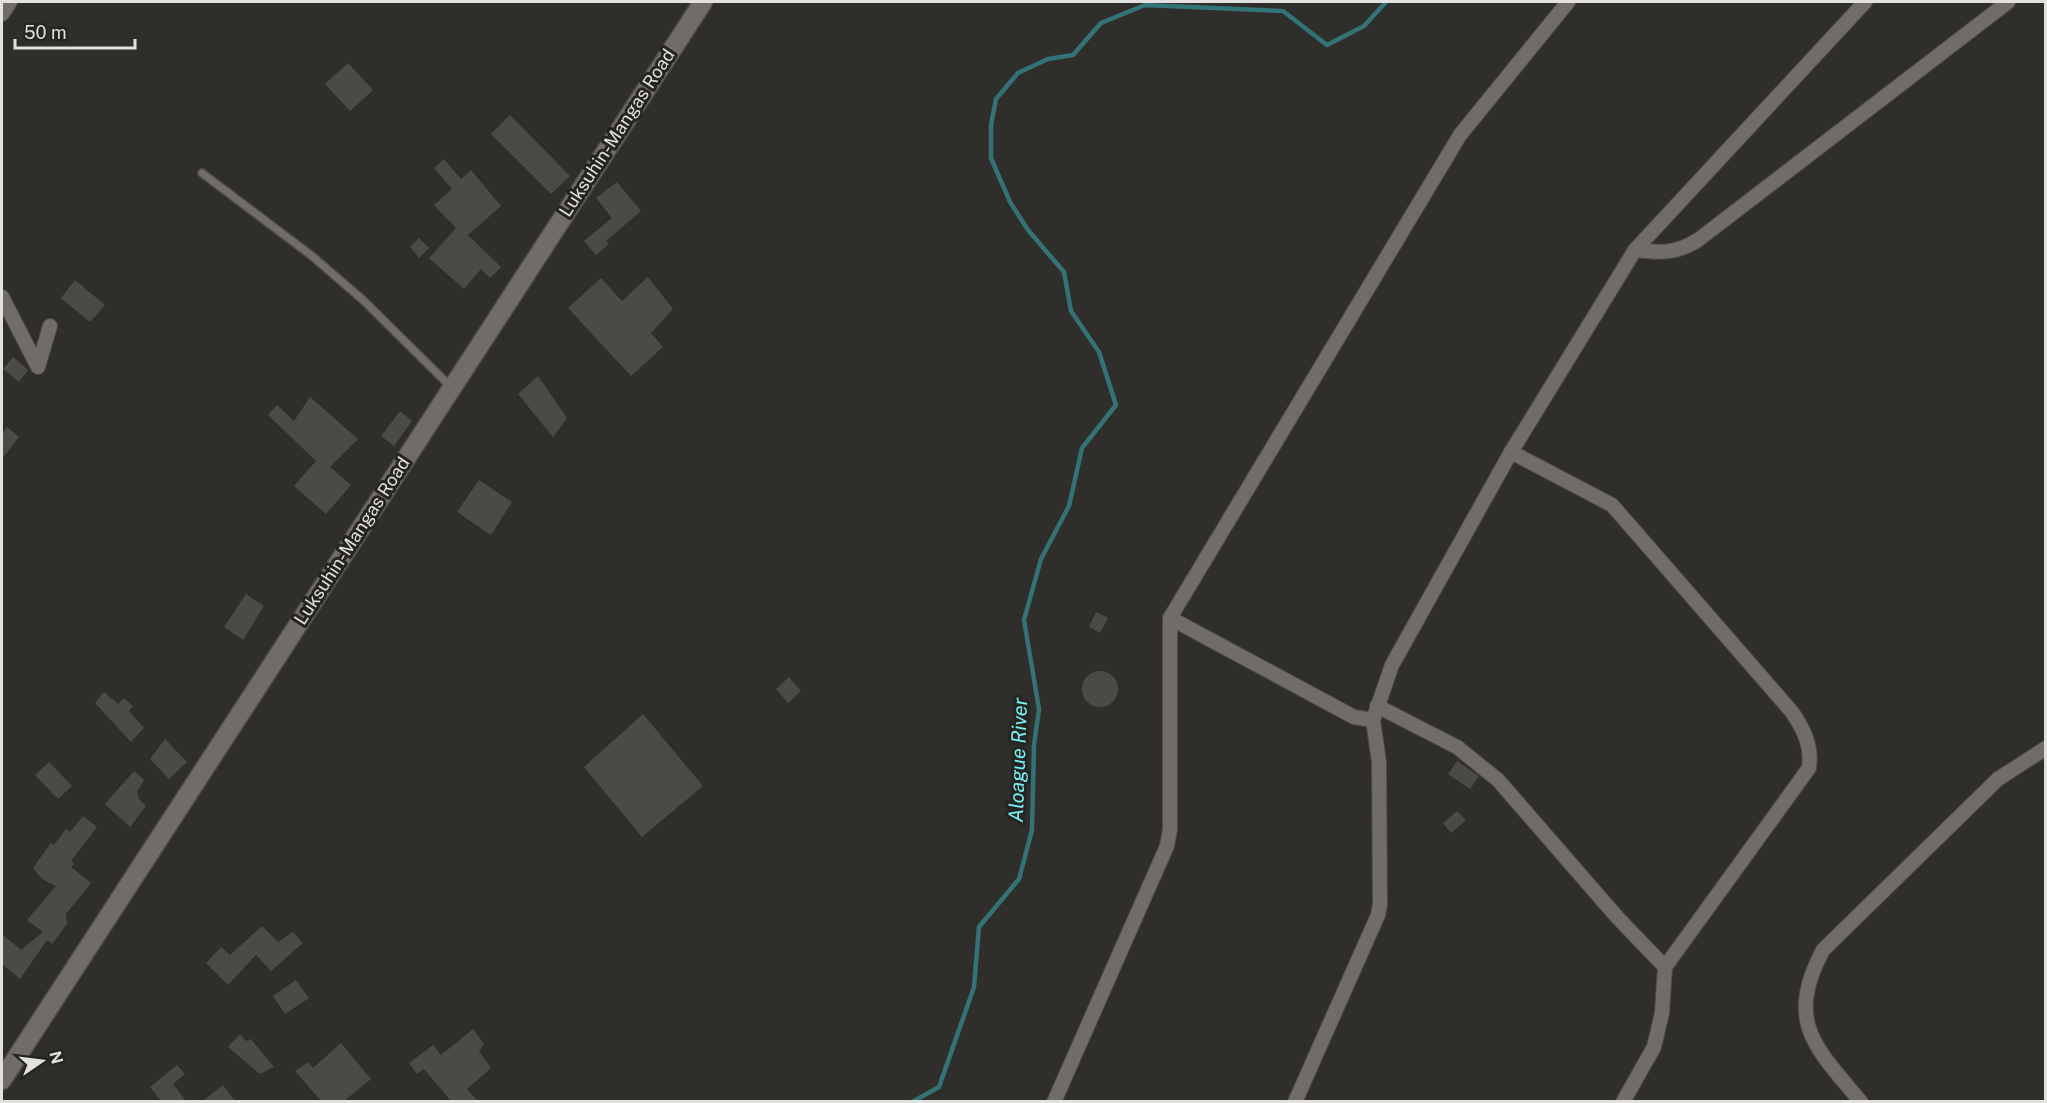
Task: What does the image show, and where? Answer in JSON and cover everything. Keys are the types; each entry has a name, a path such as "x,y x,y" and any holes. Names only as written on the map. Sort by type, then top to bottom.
{"main road":[{"name":"Luksuhin-Mangas Road","path":"2,1080 703,2"}],"street":[{"path":"2,14 10,2"},
{"path":"1054,1101 1167,846 1170,830 1170,618 1460,135 1568,2"},
{"path":"1295,1101 1378,915 1380,904 1379,762 1375,713 1392,665 1511,452 1635,250 1864,2"},
{"path":"1635,250 1666,254 1683,250 2008,2"},
{"path":"2,297 38,367 50,326"},
{"path":"1511,452 1612,505 1792,712 1804,730 1809,745 1809,768 1665,967 1662,1013 1654,1047 1623,1101"},
{"path":"1170,618 1354,717 1375,713 1457,747 1498,780 1617,917 1665,967"},
{"path":"1861,1101 1818,1050 1810,1035 1804,1014 1811,973 1823,950 1998,779 2046,747"}],"lane":[{"path":"202,172 320,263 363,300 452,388"}],"building":[{"path":"348,63 373,90 350,111 325,84"},
{"path":"510,115 570,176 551,194 491,134"},
{"path":"444,159 461,179 471,170 501,206 468,235 501,267 490,278 481,269 464,289 429,258 456,228 434,205 452,189 434,168"},
{"path":"617,182 641,211 606,241 609,244 596,255 584,241 612,218 596,198"},
{"path":"419,238 429,248 419,258 410,247"},
{"path":"648,277 673,309 651,333 663,347 631,376 568,308 601,278 622,301"},
{"path":"75,280 105,305 90,322 61,298"},
{"path":"13,357 28,370 19,382 3,369"},
{"path":"538,376 567,418 553,437 518,394"},
{"path":"310,397 358,439 330,467 351,485 326,514 294,486 316,461 268,415 277,405 294,421"},
{"path":"400,411 412,421 394,446 381,436"},
{"path":"7,427 19,437 2,459 2,434"},
{"path":"479,480 512,502 491,535 457,512"},
{"path":"246,594 264,606 243,640 224,627"},
{"path":"1096,612 1108,618 1100,633 1089,627"},
{"path":"1100,671 1113,676 1118,689 1113,702 1100,707 1087,702 1082,689 1087,676"},
{"path":"789,677 801,691 788,703 776,689"},
{"path":"104,692 118,704 124,698 133,706 129,711 144,728 131,742 95,703"},
{"path":"643,714 703,786 642,837 584,767"},
{"path":"165,739 187,762 169,779 150,759"},
{"path":"1457,761 1479,776 1470,789 1448,774"},
{"path":"49,762 72,786 58,799 35,775"},
{"path":"134,771 144,780 137,792 139,799 146,806 130,827 105,804"},
{"path":"1457,811 1466,820 1451,833 1443,823"},
{"path":"83,816 97,827 71,861 74,864 71,867 91,883 66,914 67,924 52,944 47,940 20,979 2,964 2,934 21,950 43,932 27,920 56,886 42,879 33,868 51,843 54,845 66,829 70,832"},
{"path":"262,926 278,942 293,932 303,943 271,971 256,955 228,985 206,963 221,947 230,955"},
{"path":"296,980 309,998 285,1014 273,996"},
{"path":"473,1029 484,1044 479,1051 491,1068 467,1089 478,1101 451,1101 424,1069 417,1074 409,1063 433,1045 441,1055"},
{"path":"240,1034 246,1041 251,1039 274,1067 260,1074 228,1047"},
{"path":"341,1043 371,1079 344,1101 321,1101 295,1071 308,1062 313,1068"},
{"path":"177,1065 185,1074 173,1084 186,1101 161,1101 150,1087"},
{"path":"223,1085 235,1101 203,1101"}],"waterway":[{"name":"Aloague River","path":"912,1102 939,1087 974,987 979,927 1019,879 1032,830 1034,745 1039,709 1024,620 1041,559 1069,506 1082,448 1116,405 1099,352 1071,311 1064,272 1028,230 1010,202 991,158 991,125 996,99 1018,73 1048,59 1073,55 1101,23 1145,5 1283,11 1327,45 1364,26 1386,2"}]}
